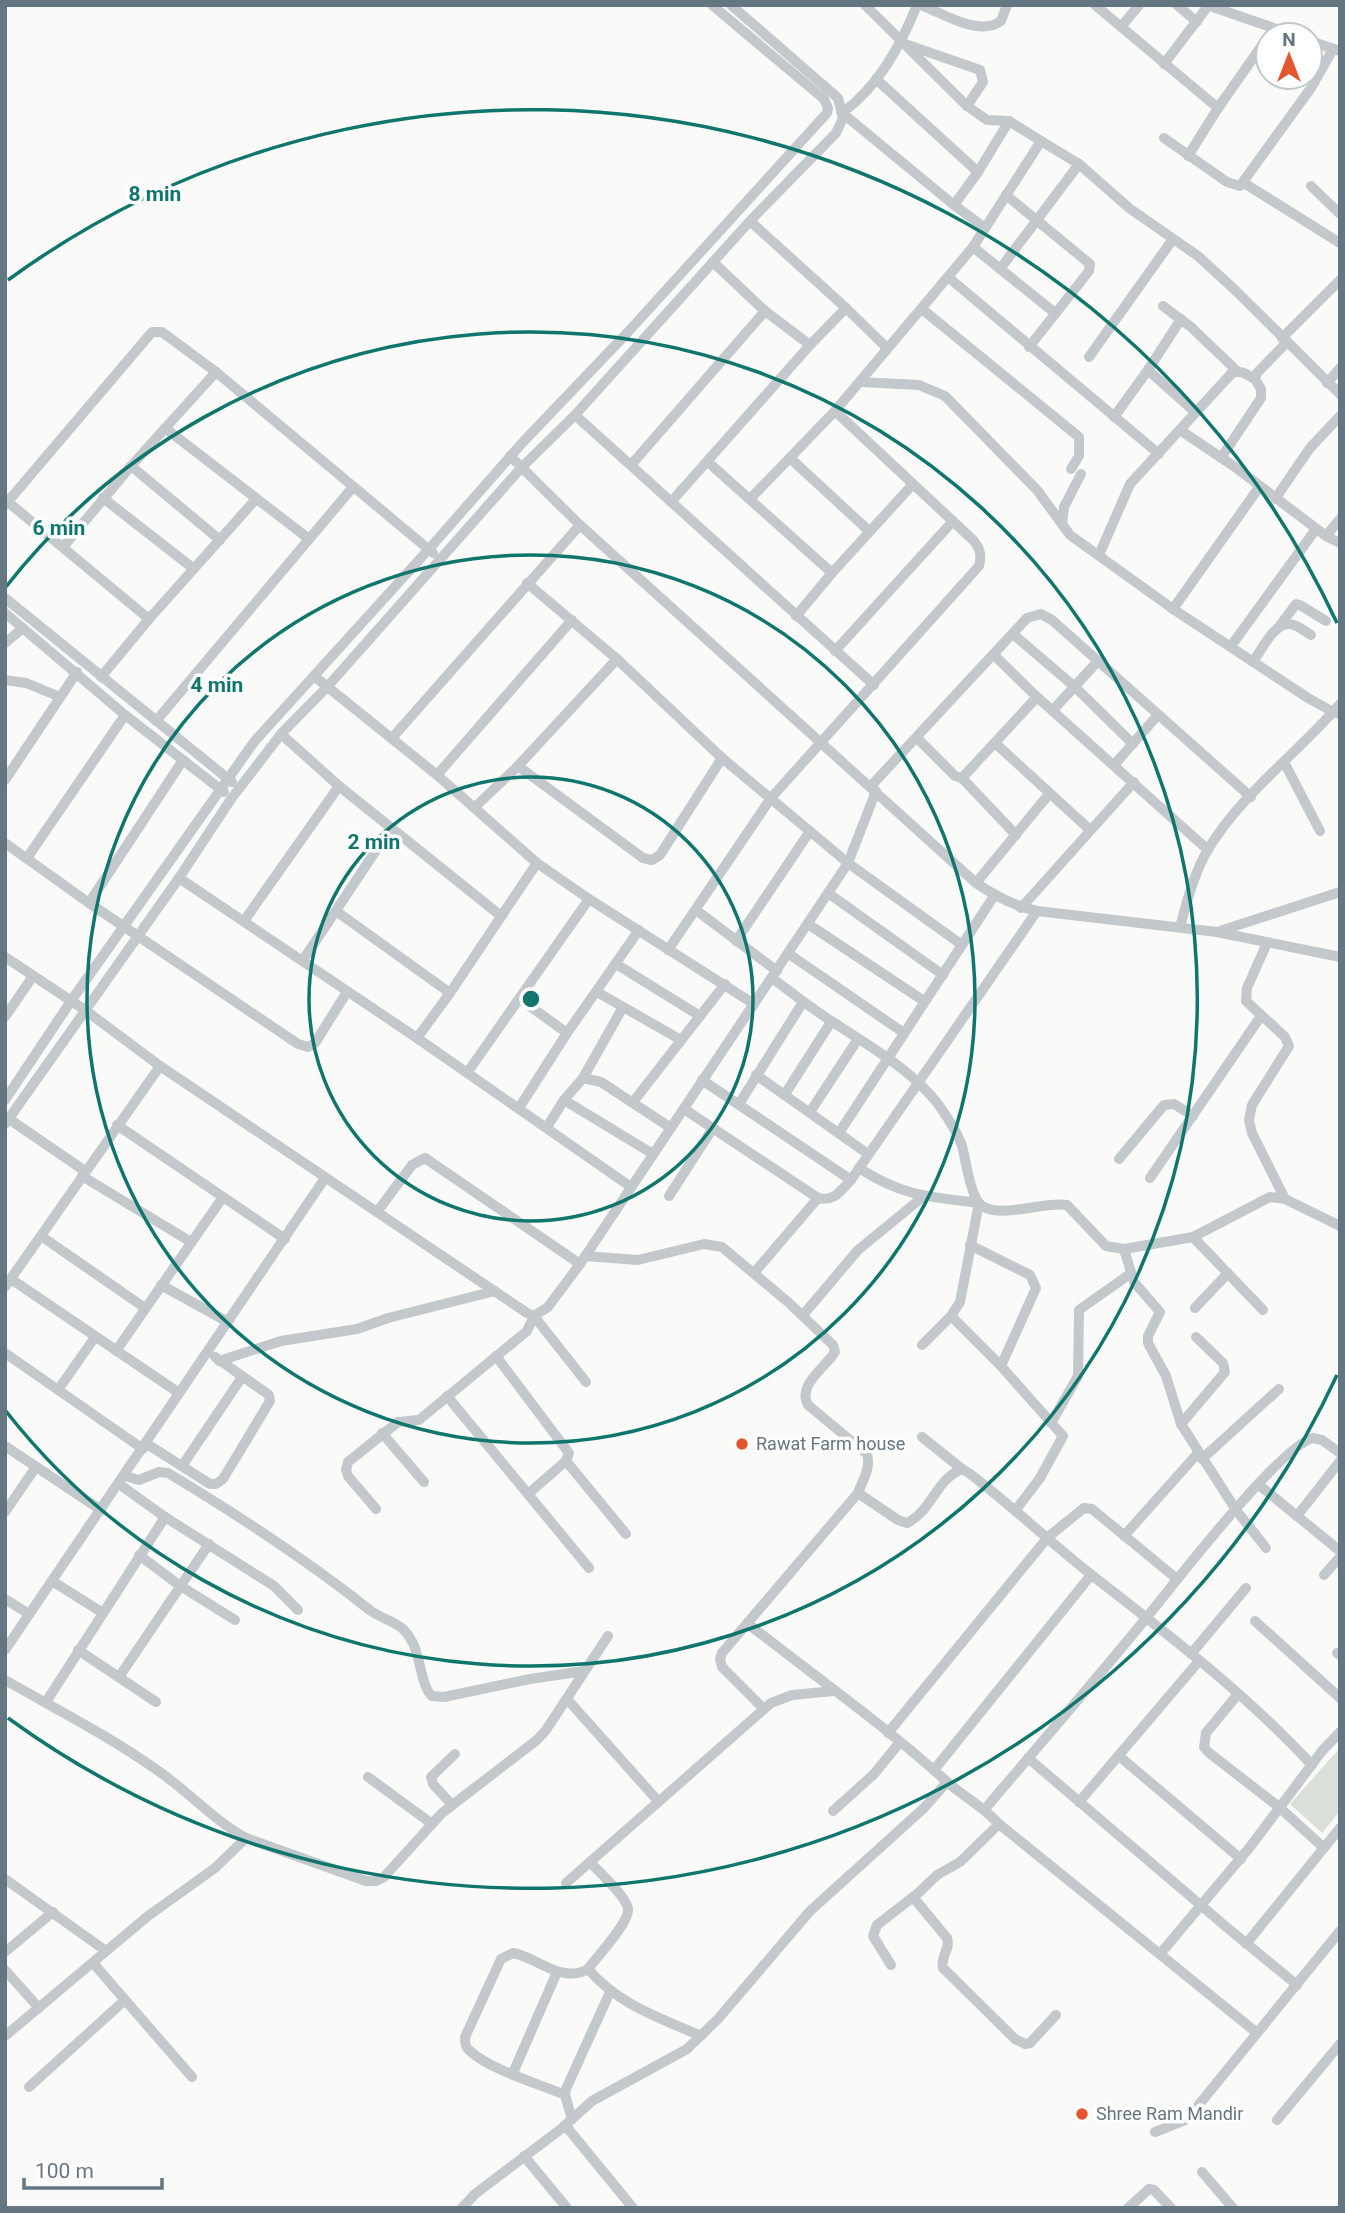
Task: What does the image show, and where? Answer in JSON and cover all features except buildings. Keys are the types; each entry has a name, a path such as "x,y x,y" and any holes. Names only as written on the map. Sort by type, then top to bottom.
{"street":[{"path":"712,5 824,99 828,108"},
{"path":"191,1242 7,1121 179,878 231,799 281,734 328,686 521,468 575,415 750,221 836,133 843,118 838,98 731,5"},
{"path":"864,5 967,106 988,120 1009,121 1079,164 1129,208 1198,256 1340,394"},
{"path":"843,112 865,93 902,43 919,5 984,27 1001,20 1007,5"},
{"path":"1094,5 1218,108"},
{"path":"1121,27 1139,5"},
{"path":"1181,8 1197,5"},
{"path":"1164,64 1208,6 1254,26"},
{"path":"1181,8 1197,22"},
{"path":"902,43 980,70 984,82 967,106"},
{"path":"1164,138 1234,186 1244,183 1336,50"},
{"path":"1188,156 1254,58"},
{"path":"876,79 978,172"},
{"path":"828,108 843,112 985,228"},
{"path":"5,1100 71,1001 254,742 429,550 510,456 767,180 819,122 828,108"},
{"path":"954,205 1009,121"},
{"path":"750,499 861,382 973,247 1041,141"},
{"path":"1000,269 1079,164"},
{"path":"1244,183 1338,238"},
{"path":"1311,186 1340,214"},
{"path":"1006,195 1090,264 1088,271 1029,347"},
{"path":"750,221 846,308 894,340"},
{"path":"1089,357 1173,239"},
{"path":"973,247 1055,313"},
{"path":"713,262 765,311 810,345"},
{"path":"948,277 1159,454"},
{"path":"1255,379 1285,340 1340,280"},
{"path":"1163,306 1181,319 1237,371 1255,379 1261,389 1261,398 1221,458"},
{"path":"671,502 846,308"},
{"path":"922,309 1079,437 1076,472 1064,506 1062,524"},
{"path":"631,465 765,311"},
{"path":"1114,417 1149,370 1181,319"},
{"path":"149,619 7,504 152,332 162,332 216,372 440,560"},
{"path":"1327,383 1340,369"},
{"path":"1149,370 1195,412"},
{"path":"1099,555 1130,484 1195,412 1237,371"},
{"path":"62,547 216,372"},
{"path":"861,382 919,385 945,396 1037,490 1070,535 1253,662 1337,710 1283,762 1233,816 1208,850 1192,887 1180,927"},
{"path":"668,950 771,798 979,566 979,546 835,411"},
{"path":"575,415 874,685"},
{"path":"1275,499 1310,448 1340,416"},
{"path":"165,428 309,539"},
{"path":"1181,430 1340,544"},
{"path":"510,456 580,525 976,883 994,896 1021,908 1037,911 1217,932 1340,957"},
{"path":"790,458 870,531"},
{"path":"708,462 832,573"},
{"path":"131,466 220,540"},
{"path":"796,616 913,484"},
{"path":"1173,609 1260,486"},
{"path":"156,722 354,487"},
{"path":"103,498 194,569"},
{"path":"101,677 256,499"},
{"path":"1326,536 1340,519"},
{"path":"835,651 953,521"},
{"path":"392,738 580,525"},
{"path":"1231,646 1316,528"},
{"path":"527,583 617,659 722,758 848,863 962,946"},
{"path":"5,598 156,722 223,783 231,799"},
{"path":"1253,662 1296,604 1326,621"},
{"path":"5,613 125,715 183,760 223,783 240,787"},
{"path":"376,1509 348,1476 346,1466 398,1422 419,1420 527,1331 534,1316 548,1307 684,1110 848,863 873,789 1027,618 1041,614 1052,620 1251,797"},
{"path":"437,775 572,620"},
{"path":"1278,628 1292,624 1311,635"},
{"path":"5,643 23,628"},
{"path":"1013,634 1075,687 1133,744"},
{"path":"994,655 1208,850"},
{"path":"474,808 518,766 617,659"},
{"path":"1053,710 1098,661"},
{"path":"7,773 77,672"},
{"path":"314,676 437,775 537,863 754,1004"},
{"path":"5,680 26,683 60,696"},
{"path":"962,778 1037,697"},
{"path":"27,858 125,715"},
{"path":"1114,765 1157,716"},
{"path":"281,734 339,786 501,916"},
{"path":"917,738 956,776 962,778 1016,835"},
{"path":"995,743 1089,829"},
{"path":"518,766 643,858 652,860 660,855 722,758"},
{"path":"89,904 183,760"},
{"path":"1283,762 1320,831"},
{"path":"1021,908 1089,829 1134,782"},
{"path":"244,921 339,786"},
{"path":"976,883 1049,794"},
{"path":"303,960 391,828"},
{"path":"736,941 810,831"},
{"path":"5,843 89,904 298,1044 308,1047 314,1044 347,992"},
{"path":"417,1038 537,863"},
{"path":"179,878 547,1127 631,1188"},
{"path":"1217,932 1340,892"},
{"path":"828,893 943,975"},
{"path":"839,1133 994,896"},
{"path":"467,1073 589,899"},
{"path":"696,910 736,941 803,1002 889,1059 917,1082 939,1105 956,1133 979,1203 960,1302 951,1316 922,1345"},
{"path":"336,911 450,993"},
{"path":"684,1110 818,1198 835,1198 859,1168 1037,911"},
{"path":"808,924 925,1002"},
{"path":"519,1108 567,1032 639,930"},
{"path":"1267,943 1245,996 1246,1001 1285,1037 1289,1046 1252,1105 1249,1120 1252,1133 1285,1199"},
{"path":"789,954 904,1033"},
{"path":"5,957 325,1178 534,1316 586,1382"},
{"path":"615,964 700,1016"},
{"path":"5,1017 33,976"},
{"path":"633,1102 724,984"},
{"path":"597,992 681,1040"},
{"path":"520,999 567,1032"},
{"path":"738,1104 803,1002"},
{"path":"547,1127 564,1100 583,1078 623,1007"},
{"path":"1150,1178 1261,1016"},
{"path":"785,1094 831,1022"},
{"path":"810,1112 858,1039"},
{"path":"160,1066 8,1283 179,1393"},
{"path":"756,1076 868,1154"},
{"path":"583,1078 601,1082 671,1128"},
{"path":"702,1080 850,1180"},
{"path":"564,1100 653,1154"},
{"path":"1119,1159 1164,1105 1174,1104 1192,1116"},
{"path":"117,1125 285,1239"},
{"path":"669,1196 713,1128"},
{"path":"377,1212 412,1166 425,1158 582,1260 638,1260 712,1244 730,1252 834,1345 835,1352 805,1389 804,1398 808,1405 867,1454 868,1471 858,1493 747,1623 720,1659 722,1667 763,1708"},
{"path":"859,1168 888,1186 924,1196 979,1203 985,1208 1005,1210 1067,1205 1106,1246 1124,1249 1193,1237 1270,1197 1285,1199 1340,1226"},
{"path":"5,1650 325,1178"},
{"path":"803,1315 858,1250 924,1196"},
{"path":"116,1351 223,1197"},
{"path":"754,1273 818,1198"},
{"path":"41,1236 145,1308"},
{"path":"1193,1237 1263,1310"},
{"path":"970,1245 1030,1275 1036,1288 1001,1366"},
{"path":"1124,1249 1130,1274 1139,1290 1160,1312 1148,1336 1148,1343 1166,1376 1181,1424 1236,1510 1266,1548"},
{"path":"1195,1308 1228,1273"},
{"path":"1051,1423 1078,1376 1079,1310 1130,1274"},
{"path":"160,1286 228,1322"},
{"path":"219,1361 281,1341 357,1329 399,1315 495,1291"},
{"path":"951,1316 1001,1366 1063,1436 1040,1478 1015,1511"},
{"path":"58,1390 95,1337"},
{"path":"1181,1424 1225,1372 1223,1363 1196,1337"},
{"path":"5,1353 145,1446 210,1484 216,1484 223,1479 270,1401 269,1395 208,1352"},
{"path":"496,1356 569,1452 566,1461 528,1494"},
{"path":"182,1466 242,1377"},
{"path":"1124,1536 1200,1456 1279,1389"},
{"path":"447,1396 589,1568"},
{"path":"382,1433 424,1482"},
{"path":"922,1437 1048,1537 1091,1575 1148,1617 1274,1724 1312,1765"},
{"path":"985,1809 1259,1485 1307,1439 1322,1440 1340,1453"},
{"path":"5,1446 101,1510"},
{"path":"566,1461 626,1534"},
{"path":"1297,1516 1340,1461"},
{"path":"5,1512 36,1467"},
{"path":"858,1493 898,1520 907,1523 920,1515 952,1472 962,1469"},
{"path":"122,1480 139,1480 159,1472 168,1473 320,1570 377,1615 405,1630 417,1651 428,1691 432,1696 444,1697 584,1671"},
{"path":"122,1480 165,1517 281,1591 298,1610"},
{"path":"1259,1485 1340,1551"},
{"path":"1001,1499 1024,1499"},
{"path":"888,1733 1048,1537 1084,1508 1088,1508 1177,1580"},
{"path":"46,1702 165,1517"},
{"path":"119,1676 209,1544"},
{"path":"139,1555 179,1586 235,1620"},
{"path":"1324,1575 1340,1557"},
{"path":"934,1770 1091,1575"},
{"path":"52,1581 103,1613"},
{"path":"1079,1802 1119,1756 1246,1588"},
{"path":"5,1599 29,1614"},
{"path":"1255,1622 1340,1698"},
{"path":"747,1623 947,1782 985,1809 999,1824 1257,2033"},
{"path":"7,1684 46,1702 158,1770 228,1829 366,1881 376,1881 384,1877 452,1805 537,1740 608,1636"},
{"path":"78,1650 156,1702"},
{"path":"566,1883 763,1708 792,1695 834,1691"},
{"path":"1238,1693 1206,1733 1204,1746 1324,1848"},
{"path":"567,1699 659,1801"},
{"path":"1160,1954 1241,1858 1322,1751 1340,1732"},
{"path":"833,1811 877,1770 900,1742"},
{"path":"452,1805 433,1784 431,1777 456,1754"},
{"path":"1119,1756 1241,1858"},
{"path":"1028,1758 1297,1985"},
{"path":"368,1777 432,1824"},
{"path":"462,2208 475,2193 592,2101 687,2049 810,1911 927,1805 947,1782"},
{"path":"891,1965 873,1936 874,1929 937,1875 960,1862 999,1824"},
{"path":"1246,1944 1340,1828"},
{"path":"5,2036 148,1916 215,1868 246,1838"},
{"path":"565,2095 487,2062 468,2050 465,2037 501,1959 513,1953 520,1954 557,1972 574,1974 588,1969 623,1924 629,1909 626,1902 590,1862"},
{"path":"5,1879 106,1951"},
{"path":"913,1897 947,1938 949,1944 942,1962 943,1968 1015,2039 1025,2044 1030,2043 1056,2015"},
{"path":"5,1952 53,1912"},
{"path":"1155,2132 1185,2120 1340,1931"},
{"path":"93,1963 192,2077"},
{"path":"588,1969 610,1992 701,2036"},
{"path":"5,1970 39,2008"},
{"path":"513,2073 557,1972"},
{"path":"610,1992 565,2095 568,2122 633,2208"},
{"path":"29,2087 125,2000"},
{"path":"1277,2120 1340,2044"},
{"path":"524,2156 567,2208"},
{"path":"1202,2172 1233,2208"},
{"path":"1128,2208 1149,2189 1154,2190 1171,2208"}],"shaded area":[{"path":"1340,1748 1340,1811 1322,1833 1290,1804"}],"place":[{"name":"Rawat Farm house","path":"742,1444"},
{"name":"Shree Ram Mandir","path":"1082,2114"}]}
